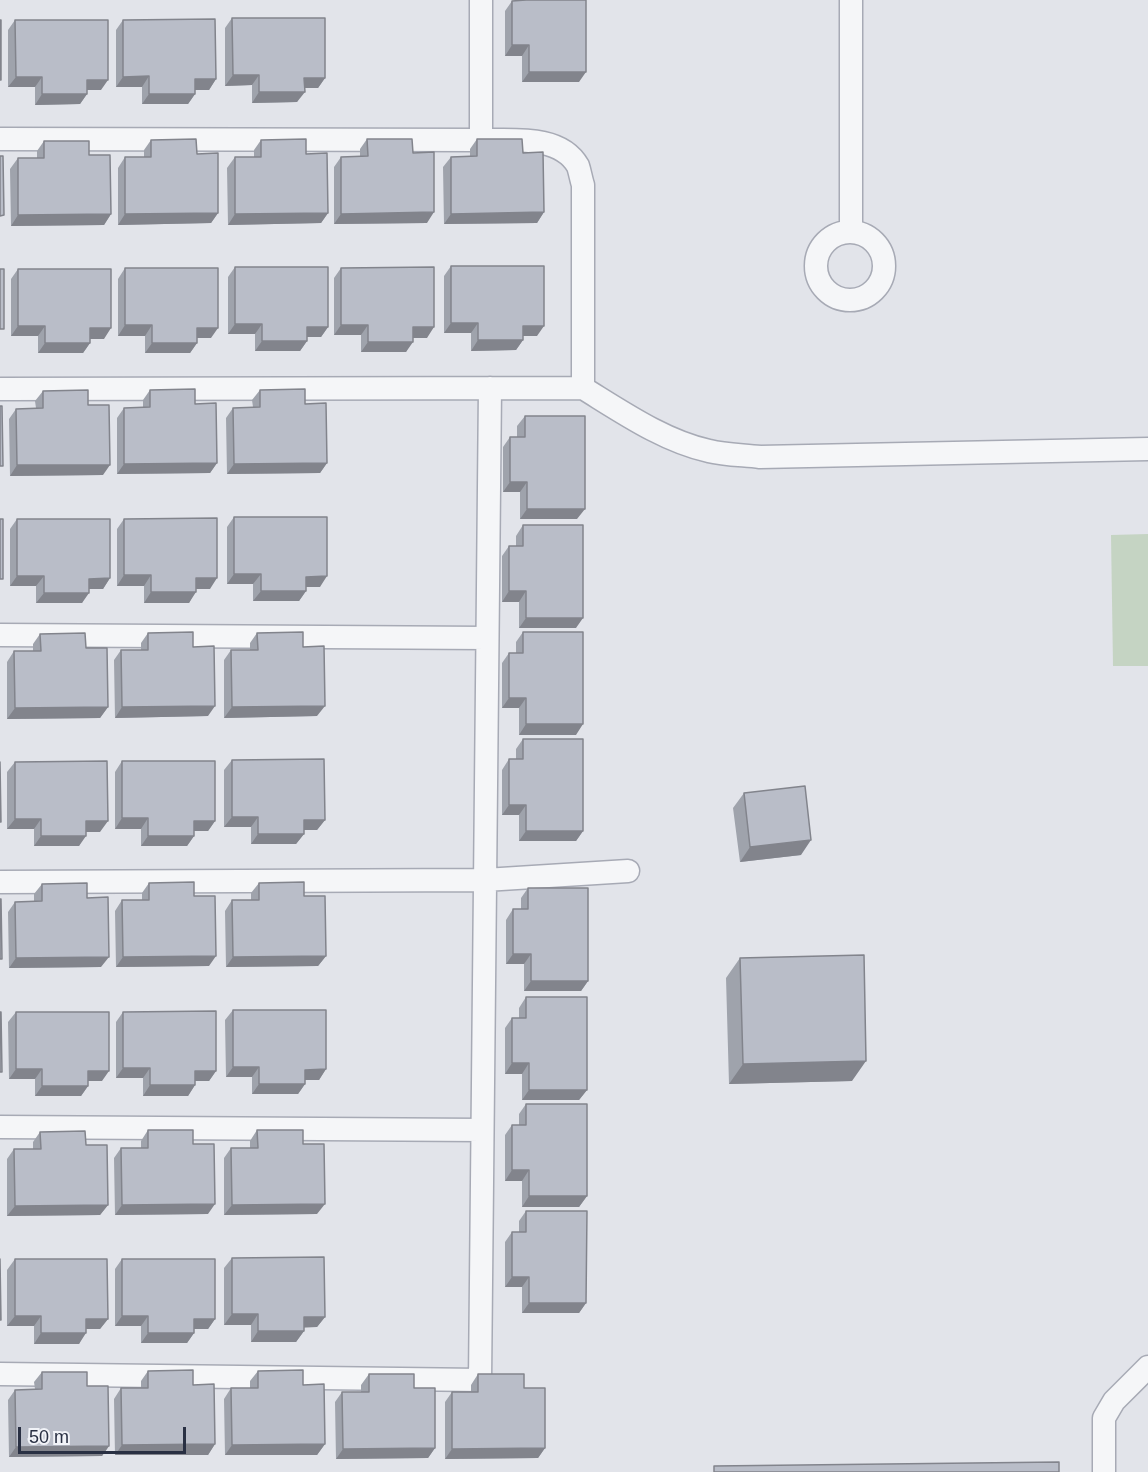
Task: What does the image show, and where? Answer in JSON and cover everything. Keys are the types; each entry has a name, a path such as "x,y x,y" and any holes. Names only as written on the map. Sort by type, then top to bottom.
{"street":[{"path":"481,0 481,140"},
{"path":"851,0 851,231"},
{"path":"0,139 481,140 532,142 555,146 569,155 578,168 583,185 583,388"},
{"path":"0,1374 480,1380 490,388"},
{"path":"0,389 583,388 632,418 678,441 709,452 760,456 1148,449"},
{"path":"0,634 487,638"},
{"path":"0,882 485,880 628,871"},
{"path":"0,1127 482,1130"},
{"path":"1104,1472 1104,1418 1114,1401 1148,1367"}],"green space":[{"path":"1148,534 1148,666 1113,666 1111,535"}],"building":[{"path":"586,0 586,72 529,72 529,45 512,45 512,1"},
{"path":"232,18 325,18 325,78 304,78 305,92 259,92 259,75 233,75"},
{"path":"215,19 216,79 195,79 195,94 149,94 149,76 123,77 123,20"},
{"path":"1,20 1,80 0,80"},
{"path":"15,20 108,20 108,80 87,80 87,94 42,94 42,77 16,77"},
{"path":"196,139 197,154 218,153 218,213 125,214 125,157 151,157 151,140"},
{"path":"306,139 306,154 327,153 328,213 235,214 235,157 261,157 261,140"},
{"path":"367,139 412,139 413,153 434,152 434,212 341,214 341,157 368,156"},
{"path":"477,139 522,139 523,153 543,152 544,212 451,214 451,157 477,156"},
{"path":"44,141 89,141 89,155 110,155 111,214 18,215 18,158 44,158"},
{"path":"0,156 3,156 4,215 0,216"},
{"path":"451,266 544,266 544,326 523,326 523,340 478,340 478,323 451,323"},
{"path":"235,267 328,267 328,327 307,327 307,341 262,341 262,324 235,324"},
{"path":"434,267 434,327 413,327 413,342 368,342 368,325 341,325 341,268"},
{"path":"125,268 218,268 218,328 197,328 197,343 152,343 152,325 125,325"},
{"path":"0,269 4,269 4,329 0,329"},
{"path":"18,269 111,269 111,328 90,328 90,343 45,343 45,326 18,326"},
{"path":"195,389 195,404 216,403 217,463 124,464 124,408 150,407 150,390"},
{"path":"305,389 305,404 326,403 327,463 234,464 233,408 260,407 260,390"},
{"path":"88,390 88,405 109,405 110,465 17,465 16,409 43,408 43,391"},
{"path":"0,406 2,406 3,466 0,466"},
{"path":"525,416 585,416 585,509 527,509 527,482 510,482 510,437 525,437"},
{"path":"234,517 327,517 327,576 306,577 306,591 261,591 261,574 234,574"},
{"path":"217,518 217,578 196,578 196,592 151,592 151,575 124,575 124,519"},
{"path":"0,519 3,519 3,579 0,579"},
{"path":"17,519 110,519 110,578 89,579 89,593 44,593 44,576 17,576"},
{"path":"523,525 583,525 583,618 526,618 526,591 509,591 509,546 523,546"},
{"path":"193,632 193,647 214,646 215,706 122,707 121,650 148,650 148,633"},
{"path":"303,632 303,647 324,646 325,706 232,707 231,650 258,650 257,633"},
{"path":"523,632 583,632 583,724 526,724 526,698 509,698 509,653 523,653"},
{"path":"85,633 86,648 107,648 108,707 15,708 14,651 41,651 40,634"},
{"path":"523,739 583,739 583,831 526,831 526,805 509,805 509,759 523,759"},
{"path":"324,759 325,820 304,820 304,834 258,834 258,817 232,817 232,760"},
{"path":"107,761 108,821 86,821 86,836 41,836 41,819 15,819 15,762"},
{"path":"122,761 215,761 215,821 194,821 194,836 148,836 148,818 122,818"},
{"path":"0,762 1,822 0,822"},
{"path":"805,786 811,840 750,847 744,793"},
{"path":"194,882 194,896 215,896 216,956 123,957 122,900 149,900 149,883"},
{"path":"304,882 304,896 325,896 326,956 233,957 232,900 259,900 259,883"},
{"path":"87,883 87,898 108,897 109,957 16,958 15,902 42,901 42,884"},
{"path":"528,888 588,888 588,981 531,981 531,954 513,954 513,909 528,909"},
{"path":"1,899 2,959 0,959"},
{"path":"864,955 866,1061 743,1064 740,958"},
{"path":"526,997 587,997 587,1090 529,1090 529,1063 512,1063 512,1018 526,1018"},
{"path":"233,1010 326,1010 326,1069 305,1070 305,1084 259,1084 259,1067 233,1067"},
{"path":"216,1011 216,1071 195,1071 195,1085 150,1085 150,1068 123,1068 123,1012"},
{"path":"1,1012 2,1072 0,1072"},
{"path":"16,1012 109,1012 109,1071 88,1071 88,1086 42,1086 42,1069 16,1069"},
{"path":"526,1104 587,1104 587,1196 529,1196 529,1170 512,1170 512,1125 526,1125"},
{"path":"148,1130 193,1130 193,1144 214,1144 215,1204 122,1205 121,1148 148,1148"},
{"path":"257,1130 303,1130 303,1144 324,1144 325,1204 232,1205 231,1148 258,1148"},
{"path":"85,1131 86,1145 107,1145 108,1205 15,1206 14,1149 41,1149 40,1132"},
{"path":"526,1211 587,1211 586,1303 529,1303 529,1277 512,1277 512,1232 526,1232"},
{"path":"324,1257 325,1317 304,1317 304,1331 258,1331 258,1314 232,1314 232,1258"},
{"path":"0,1259 1,1320 0,1320"},
{"path":"15,1259 107,1259 108,1319 86,1319 86,1333 41,1333 41,1316 15,1316"},
{"path":"122,1259 215,1259 215,1319 194,1319 194,1333 148,1333 148,1316 122,1316"},
{"path":"193,1370 193,1385 214,1384 215,1444 122,1445 121,1388 148,1388 148,1371"},
{"path":"303,1370 303,1385 324,1384 325,1444 232,1445 231,1388 258,1388 258,1371"},
{"path":"42,1372 87,1372 87,1386 108,1386 109,1446 16,1447 15,1390 42,1389"},
{"path":"369,1374 414,1374 414,1388 435,1388 435,1448 343,1449 342,1392 369,1392"},
{"path":"478,1374 524,1374 524,1388 545,1388 545,1448 452,1449 452,1392 478,1392"},
{"path":"1059,1462 1059,1472 714,1472 714,1466"}]}
